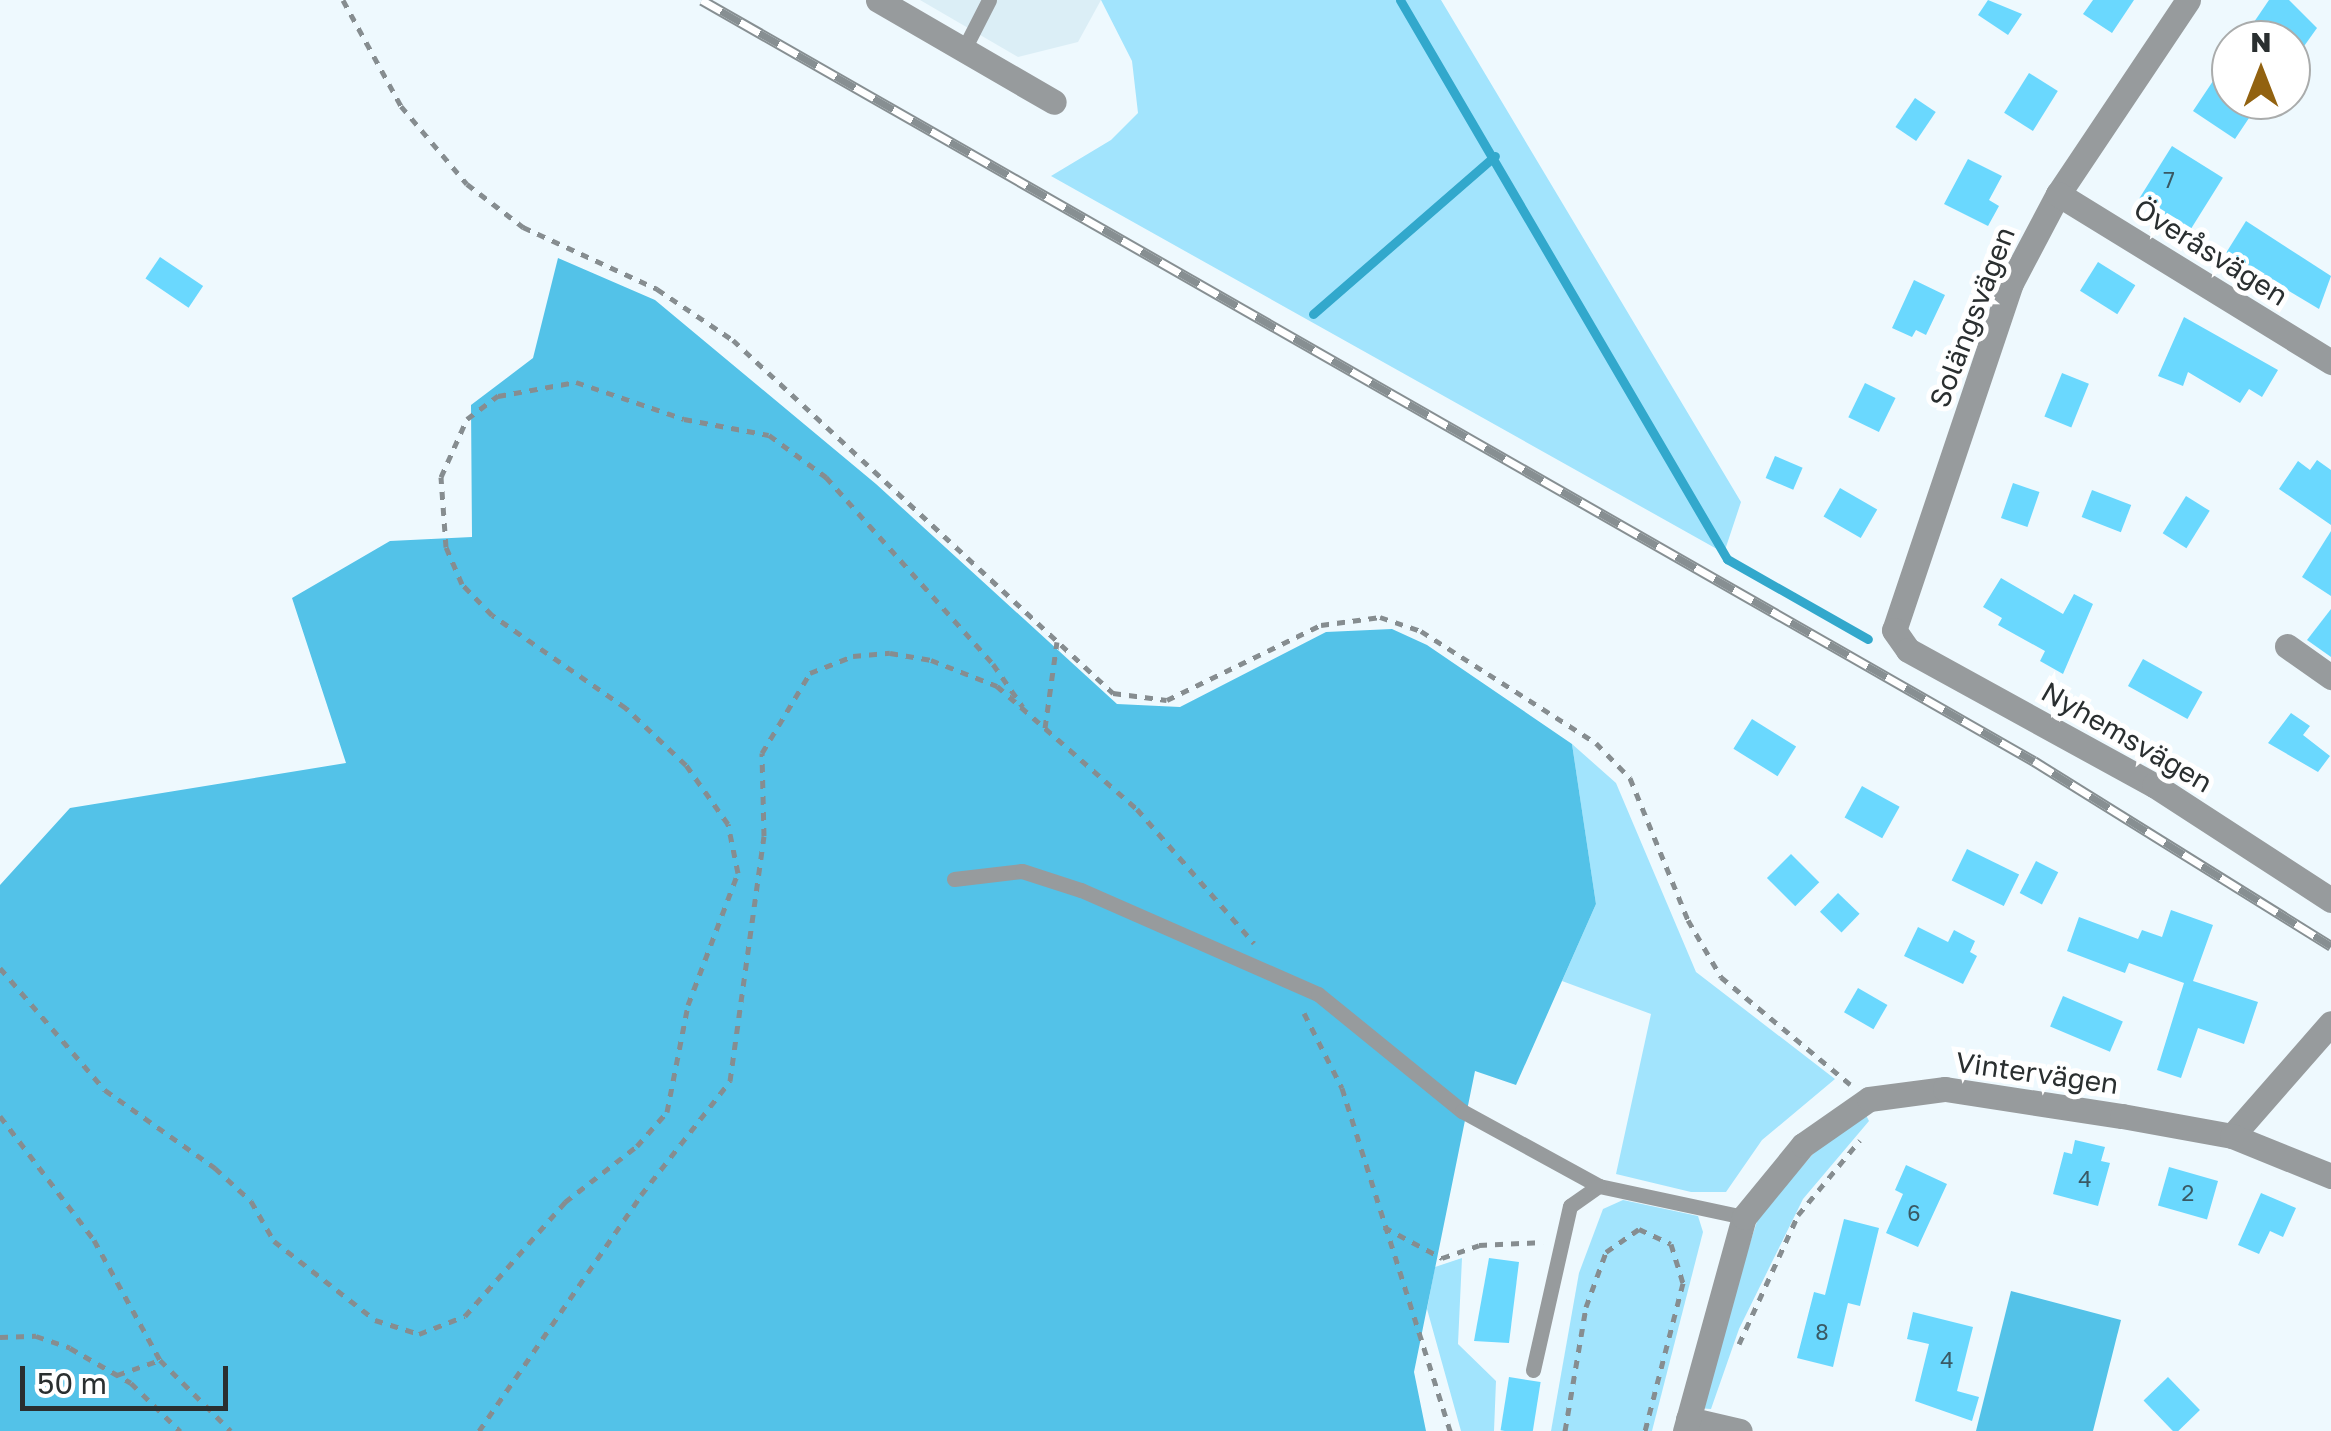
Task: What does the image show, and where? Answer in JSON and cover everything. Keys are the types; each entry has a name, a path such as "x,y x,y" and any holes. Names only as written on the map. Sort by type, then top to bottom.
{"street":[{"path":"878,0 1054,102"},
{"name":"Solängsvägen","path":"1894,630 2012,283 2058,194 2188,0"},
{"name":"Överåsvägen","path":"2058,194 2331,362"},
{"name":"Nyhemsvägen","path":"1894,630 1908,650 2154,786 2331,900"},
{"path":"2287,646 2331,677"},
{"path":"2232,1136 2331,1023"},
{"name":"Vintervägen","path":"1687,1425 1744,1217 1803,1145 1869,1100 1919,1089 1969,1090 2232,1136 2331,1176"},
{"path":"1687,1425 1740,1431"}],"lane":[{"path":"964,49 990,0"},
{"path":"954,878 1022,871 1280,978 1340,1010 1462,1110 1599,1186 1744,1217"},
{"path":"1532,1370 1570,1206 1599,1186"}],"path":[{"path":"342,0 401,106 467,184 547,241 657,289 719,330 1113,693 1151,701 1190,693 1340,618 1380,617 1422,631 1618,762 1721,978 1869,1100 1874,1122 1798,1215 1732,1363"},
{"path":"0,968 105,1090 215,1168 251,1202 274,1241 375,1320 419,1334 465,1316 565,1202 637,1146 667,1112 688,1005 738,872 728,824 686,766 626,708 492,615 462,584 446,547 440,478 467,420 498,396 576,382 684,418 768,435 826,478 994,664 1023,708"},
{"path":"1045,728 1057,642"},
{"path":"481,1430 641,1195 730,1081 764,836 760,764 793,693 831,662 890,653 969,673 1023,708 1188,862 1280,978 1336,1073 1384,1226 1419,1318 1450,1431"},
{"path":"0,1116 94,1240 160,1360 231,1431"},
{"path":"1384,1226 1442,1258 1479,1244 1561,1241"},
{"path":"1565,1431 1586,1307 1606,1252 1640,1229 1671,1244 1683,1283 1645,1431"},
{"path":"0,1337 36,1336 117,1375 180,1431"},
{"path":"117,1375 160,1360"}],"shaded area":[{"path":"920,0 1101,0 1078,42 1018,57"},
{"path":"1101,0 1441,0 1741,502 1724,553 1051,176 1111,140 1138,113 1132,61"},
{"path":"558,258 655,300 876,484 1117,704 1180,707 1326,632 1392,629 1427,645 1572,744 1596,904 1516,1085 1475,1071 1414,1372 1426,1431 0,1431 0,885 70,808 346,763 292,598 390,541 472,537 471,405 533,358"},
{"path":"1572,744 1616,783 1696,972 1835,1079 1762,1140 1726,1192 1691,1192 1616,1174 1651,1014 1562,981 1596,904"},
{"path":"1866,1115 1869,1121 1803,1199 1739,1329 1711,1409 1697,1408 1759,1215 1829,1136"},
{"path":"1623,1200 1698,1216 1703,1232 1652,1431 1551,1431 1579,1273 1603,1209"},
{"path":"1462,1258 1458,1344 1496,1381 1494,1431 1461,1431 1427,1309 1435,1267"},
{"path":"2011,1291 2121,1320 2093,1431 1976,1431"}],"building":[{"path":"1988,0 2022,14 2008,35 1978,15"},
{"path":"2093,0 2134,0 2112,33 2083,14"},
{"path":"2269,0 2289,0 2309,20 2255,20"},
{"path":"2029,73 2058,91 2033,131 2004,113"},
{"path":"2211,84 2211,120 2248,120 2235,139 2193,111"},
{"path":"1915,98 1936,112 1916,141 1895,127"},
{"path":"2172,146 2223,178 2189,231 2139,199"},
{"path":"1968,159 2002,176 1989,200 1999,206 1988,226 1944,204"},
{"path":"2246,221 2331,276 2319,309 2226,253"},
{"path":"160,257 203,286 189,308 145,279"},
{"path":"2098,262 2135,285 2117,314 2080,291"},
{"path":"1914,280 1945,295 1926,335 1916,330 1912,337 1892,328"},
{"path":"2184,317 2278,370 2262,397 2249,389 2240,403 2188,372 2183,386 2158,376"},
{"path":"2062,373 2089,384 2071,427 2044,417"},
{"path":"1865,383 1896,398 1879,432 1848,417"},
{"path":"1775,456 1803,468 1793,490 1766,478"},
{"path":"2317,460 2331,470 2331,525 2279,489 2298,461 2310,470"},
{"path":"2013,483 2039,492 2027,527 2001,518"},
{"path":"1840,488 1877,510 1861,538 1824,517"},
{"path":"2092,490 2131,505 2121,532 2082,517"},
{"path":"2186,496 2210,511 2186,548 2163,533"},
{"path":"2331,531 2331,596 2302,577"},
{"path":"2001,578 2063,614 2074,594 2093,604 2063,674 2040,661 2045,651 1998,625 2002,618 1983,607"},
{"path":"2331,609 2331,657 2307,640"},
{"path":"2143,659 2202,692 2187,719 2128,686"},
{"path":"2291,713 2310,726 2303,735 2330,756 2318,772 2268,743"},
{"path":"1752,719 1796,747 1778,776 1733,749"},
{"path":"1862,786 1900,807 1882,838 1845,817"},
{"path":"1967,849 2019,874 2004,906 1952,880"},
{"path":"1791,854 1819,882 1795,906 1767,878"},
{"path":"2036,861 2058,872 2042,904 2020,893"},
{"path":"1838,893 1860,914 1842,933 1820,912"},
{"path":"2171,910 2213,925 2193,981 2258,1002 2244,1044 2198,1028 2181,1078 2157,1070 2184,983 2129,963 2125,973 2067,951 2079,917 2138,939 2142,930 2162,937"},
{"path":"1918,927 1948,942 1954,930 1975,941 1970,952 1977,956 1963,984 1904,956"},
{"path":"1858,988 1887,1005 1873,1029 1844,1012"},
{"path":"2063,996 2123,1021 2110,1052 2050,1026"},
{"path":"2075,1140 2105,1147 2101,1161 2110,1163 2098,1206 2053,1194 2064,1152 2072,1154"},
{"path":"1906,1165 1947,1184 1918,1247 1886,1233 1903,1194 1895,1190"},
{"path":"2169,1167 2218,1181 2207,1220 2158,1205"},
{"path":"2261,1193 2296,1208 2283,1237 2270,1231 2259,1254 2238,1245"},
{"path":"1844,1219 1879,1228 1860,1306 1848,1303 1833,1367 1797,1358 1814,1292 1825,1295"},
{"path":"1489,1258 1519,1262 1509,1343 1474,1341"},
{"path":"1913,1312 1973,1327 1957,1391 1979,1397 1972,1421 1915,1401 1929,1344 1907,1339"},
{"path":"1509,1377 1541,1382 1533,1431 1501,1430"},
{"path":"2168,1377 2200,1410 2178,1431 2173,1431 2144,1401"}],"waterway":[{"path":"1400,0 1727,559 1868,639"},
{"path":"1313,314 1495,156"}],"railway":[{"path":"702,0 2034,761 2331,946"}]}
